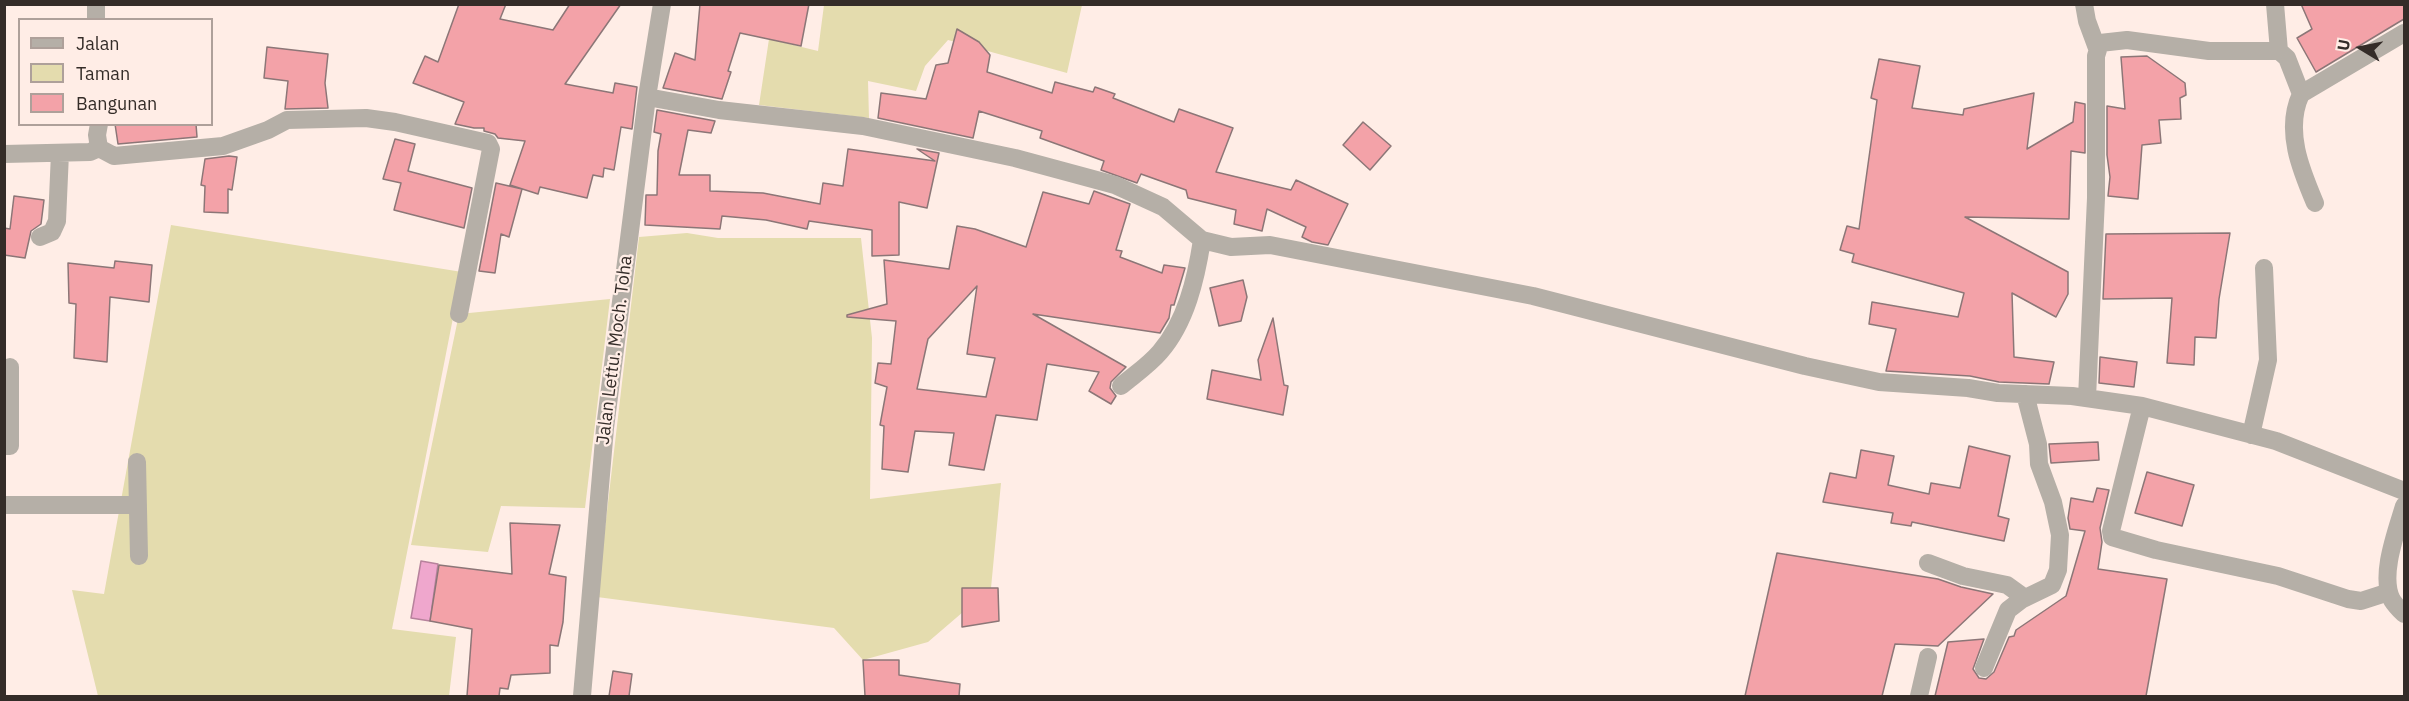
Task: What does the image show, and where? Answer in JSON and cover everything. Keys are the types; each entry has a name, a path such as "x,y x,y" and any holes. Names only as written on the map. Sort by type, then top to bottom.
{"street":[{"name":"Jalan Lettu. Moch. Toha","path":"582,696 605,428 647,97 662,4"},
{"path":"2084,4 2087,21 2097,48 2096,198 2087,398"},
{"path":"2275,4 2279,51"},
{"path":"2301,94 2404,33"},
{"path":"2097,48 2100,43 2127,40 2209,51 2279,51 2287,58 2301,94 2295,114 2295,140 2299,164 2315,203"},
{"path":"647,97 719,110 863,126 1015,158 1115,185 1163,207 1202,240 1231,247 1270,245 1533,296 1805,366 1879,382 1968,388 1998,393 2087,398 2142,406 2276,441 2404,491"},
{"path":"99,148 114,156 224,147 268,130 286,120 366,118 395,122 488,143 491,149 459,314"},
{"path":"99,126 99,148"},
{"path":"4,154 90,152 99,148"},
{"path":"40,237 52,232 57,221 60,153"},
{"path":"1121,386 1160,353 1180,322 1189,299 1202,240"},
{"path":"2251,435 2268,360 2264,268"},
{"path":"4,446 10,446 10,367"},
{"path":"1984,668 2008,610 2025,598 2052,585 2058,570 2060,535 2053,502 2039,464 2038,444 2025,394"},
{"path":"2142,406 2111,531 2112,537 2156,550 2278,576 2348,599 2361,601 2389,592"},
{"path":"137,462 139,556"},
{"path":"4,505 138,505"},
{"path":"2404,506 2389,558 2389,592 2393,602 2404,614"},
{"path":"1928,562 1963,576 2007,585 2025,598"},
{"path":"1919,696 1928,657"}],"green space":[{"path":"824,5 1082,5 1067,73 948,40 925,66 916,91 868,81 869,118 759,105 769,39 818,51"},
{"path":"171,225 462,272 392,629 456,637 449,696 98,696 72,590 104,594"},
{"path":"687,233 718,238 861,238 872,338 870,499 1001,483 991,588 928,642 863,660 834,628 597,597 639,237"},
{"path":"610,299 585,508 501,506 488,552 411,545 459,314"}],"shaded area":[{"path":"421,561 438,564 430,621 411,618"}],"building":[{"path":"459,4 506,4 500,19 553,30 570,4 621,4 565,84 613,93 615,83 637,87 632,129 621,127 614,170 604,168 603,177 593,175 587,198 540,187 538,194 510,185 525,141 498,138 495,134 484,131 484,128 455,124 464,102 413,83 425,56 438,62"},
{"path":"700,4 809,4 801,46 740,33 722,99 663,88 675,53 695,60"},
{"path":"2301,4 2404,4 2404,19 2316,72 2297,38 2312,29"},
{"path":"957,29 979,42 990,55 987,72 1052,93 1055,82 1093,92 1095,87 1115,94 1113,98 1174,122 1179,109 1233,128 1216,172 1291,190 1296,180 1348,204 1328,245 1312,242 1302,237 1306,227 1267,209 1262,231 1234,224 1236,210 1188,198 1186,190 1141,174 1137,183 1101,170 1104,161 1040,138 1042,131 979,111 973,138 878,118 881,93 926,99 936,65 948,63"},
{"path":"267,47 328,54 325,83 328,108 285,109 288,81 264,78"},
{"path":"2147,56 2185,83 2186,95 2180,98 2181,119 2159,120 2161,143 2142,145 2138,199 2108,196 2110,177 2107,155 2107,106 2125,109 2121,57"},
{"path":"1879,59 1920,66 1912,108 1963,115 1964,109 2034,93 2027,149 2073,122 2075,102 2085,104 2085,153 2071,151 2069,219 1965,217 2068,272 2068,294 2056,317 2012,293 2014,357 2054,362 2049,384 1999,382 1970,376 1886,371 1896,329 1869,324 1872,302 1958,317 1964,293 1852,262 1854,254 1840,250 1847,226 1859,229 1877,100 1871,98"},
{"path":"657,110 715,121 711,133 688,130 679,175 710,175 710,191 763,193 820,204 823,183 843,186 848,149 935,161 917,149 939,153 927,208 899,202 899,255 872,256 872,230 809,221 807,229 766,220 722,216 720,229 645,225 646,195 657,195 658,151 661,134 654,132"},
{"path":"1363,122 1391,146 1370,170 1343,145"},
{"path":"115,126 196,126 197,137 118,144"},
{"path":"395,139 415,144 408,171 472,188 464,228 394,210 401,183 383,179"},
{"path":"237,157 232,190 228,189 228,213 204,212 205,186 201,185 205,159"},
{"path":"496,183 522,189 509,237 501,234 495,273 479,271"},
{"path":"1094,191 1130,204 1116,250 1122,251 1120,257 1162,273 1164,265 1185,268 1174,305 1171,305 1169,318 1160,333 1033,314 1126,367 1111,382 1110,388 1116,396 1111,404 1089,391 1099,372 1047,364 1037,420 996,415 984,470 949,465 954,433 915,431 908,472 882,469 884,426 880,425 887,387 875,383 878,363 891,364 896,321 847,317 847,315 887,304 884,260 949,269 957,226 975,229 1026,247 1043,192 1089,204","holes":["977,286 967,354 995,358 986,397 917,389 928,339"]},
{"path":"14,196 44,200 41,224 31,231 25,258 4,255 4,228 10,229"},
{"path":"2230,233 2219,299 2216,338 2195,337 2194,365 2167,363 2172,298 2103,299 2106,234"},
{"path":"115,261 152,265 149,302 110,297 107,362 74,358 76,304 69,303 68,263 114,268"},
{"path":"1243,280 1247,297 1241,321 1219,326 1210,288"},
{"path":"1273,318 1284,385 1288,386 1283,415 1207,399 1212,370 1261,380 1258,360"},
{"path":"2100,357 2137,362 2134,387 2099,383"},
{"path":"2098,442 2099,460 2051,463 2049,444"},
{"path":"1969,446 2010,456 1998,516 2009,519 2004,541 1912,522 1911,526 1891,523 1893,513 1823,502 1830,473 1856,478 1861,450 1894,456 1888,485 1929,494 1931,483 1960,488"},
{"path":"2147,472 2194,485 2182,526 2135,513"},
{"path":"2097,488 2109,490 2100,528 2102,542 2098,569 2167,579 2146,696 1935,696 1948,642 1984,639 1973,669 1979,678 1986,679 1994,672 2009,637 2014,636 2016,630 2066,596 2085,531 2070,529 2068,518 2071,498 2093,502"},
{"path":"510,523 560,525 549,574 566,577 563,622 558,646 550,645 550,673 511,675 508,689 500,688 499,696 467,696 472,629 430,621 439,565 512,574"},
{"path":"1777,553 1938,579 1993,594 1938,646 1895,644 1882,696 1745,696"},
{"path":"962,588 998,588 999,621 962,627"},
{"path":"863,660 899,660 899,675 960,684 959,696 865,696"},
{"path":"613,671 632,674 629,696 609,696"}]}
